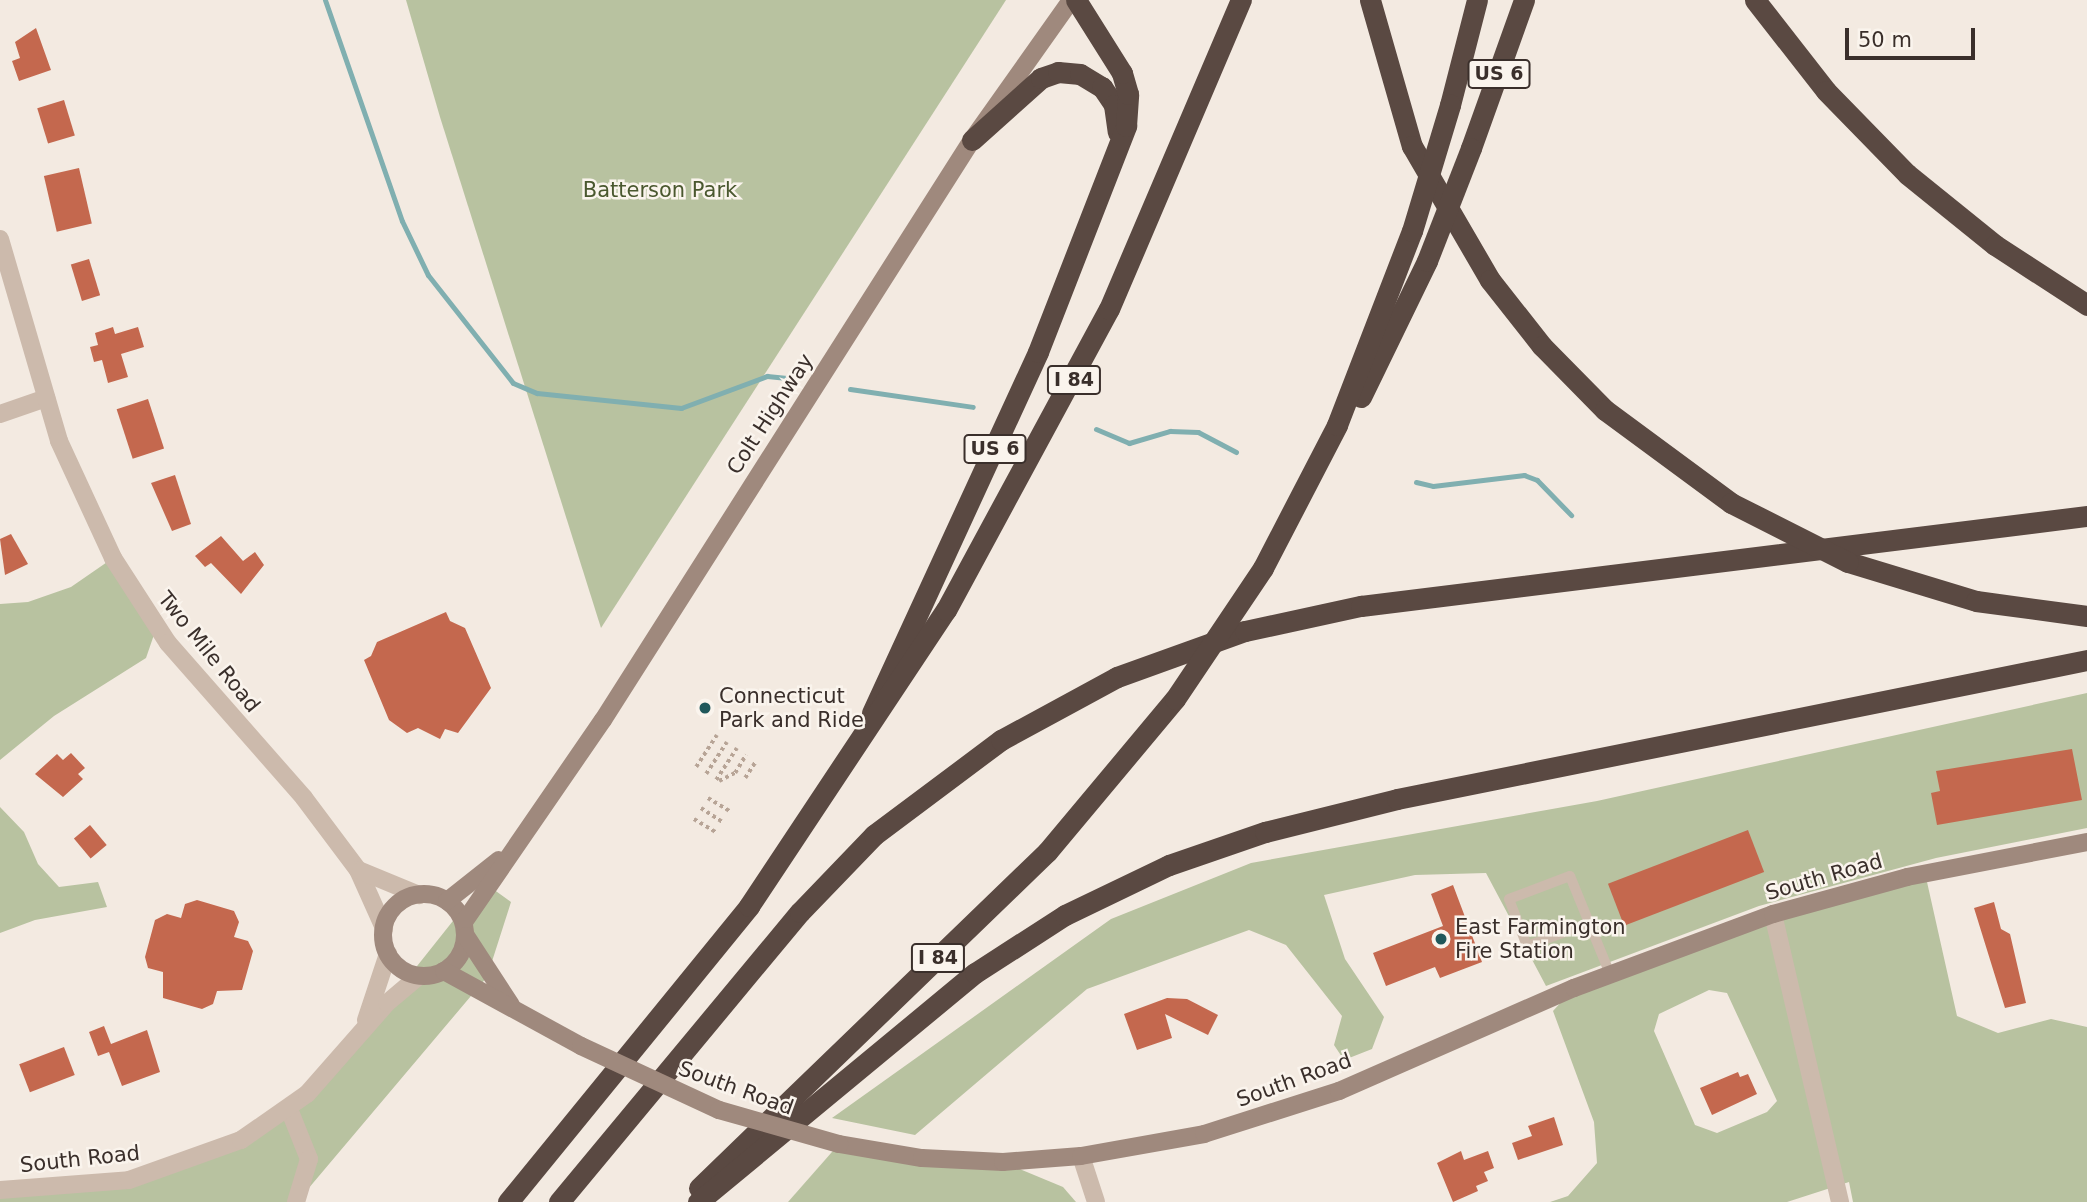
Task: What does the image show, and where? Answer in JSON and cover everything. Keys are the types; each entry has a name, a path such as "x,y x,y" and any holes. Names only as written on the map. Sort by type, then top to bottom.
{"highway":[{"name":"US 6","path":"865,739 885,676 1038,352 1117,154 1128,119 1127,87 1114,57 1073,0"},
{"name":"I 84","path":"508,1202 701,970 865,739 970,569 1069,389 1155,209 1241,0"},
{"path":"1370,0 1412,146 1490,279 1542,346 1605,410 1731,503 1848,562 1967,599 2087,617"},
{"name":"I 84","path":"684,1202 1040,859 1175,699 1263,568 1315,470 1412,231 1450,105 1477,0"},
{"name":"US 6","path":"1315,470 1388,349 1427,261 1524,0"},
{"path":"1755,0 1826,91 1907,174 1987,240 2087,306"},
{"path":"972,140 1041,78 1066,72 1093,80 1110,96 1117,154"},
{"path":"559,1202 800,912 874,835 991,746 1117,677 1218,639 1361,606 2087,516"},
{"path":"698,1202 975,973 1065,915 1169,865 1265,831 1397,799 2087,660"}],"main road":[{"name":"Colt Highway","path":"465,929 507,853 603,720 972,140 1073,0"},
{"name":"South Road","path":"444,971 511,1005 581,1046 719,1110 839,1144 958,1160 1081,1156 1172,1141 1292,1109 1610,974 1773,914 1907,877 2087,842"},
{"name":"Colt Highway","path":"447,901 507,853"},
{"path":"419,895 447,901 465,929 456,962 444,971 419,976 396,965 388,954 384,928 396,906 419,895"},
{"name":"South Road","path":"465,929 511,1005"}],"street":[{"name":"Two Mile Road","path":"0,239 46,398 93,519 134,593 168,643 304,798 358,870 384,928"},
{"path":"0,414 46,398"},
{"name":"Two Mile Road","path":"358,870 385,885 419,895"},
{"path":"1773,914 1840,1202"},
{"name":"South Road","path":"364,1027 388,954"},
{"name":"South Road","path":"0,1190 129,1180 234,1143 289,1109 325,1076 364,1027 419,976"},
{"path":"289,1109 309,1159 296,1202"},
{"path":"1081,1156 1096,1202"}],"lane":[{"path":"1590,923 1527,946 1508,899 1570,876 1590,923 1610,974"}],"path":[{"path":"696,767 717,735"},
{"path":"706,774 727,741"},
{"path":"737,748 717,780 735,773 746,755"},
{"path":"745,778 756,761"},
{"path":"708,798 730,812"},
{"path":"701,808 724,823"},
{"path":"694,819 717,833"}],"green space":[{"name":"Batterson Park","path":"406,0 1006,0 601,628 440,117"},
{"path":"113,558 157,626 146,658 54,716 0,760 0,604 28,602 71,587"},
{"path":"2087,693 2087,828 1936,858 1759,906 1546,986 1486,873 1415,875 1324,895 1345,959 1384,1017 1372,1049 1344,1060 1334,1045 1342,1016 1286,945 1249,930 1087,989 915,1135 832,1118 1111,919 1251,863 1597,801"},
{"path":"0,807 24,832 38,864 59,887 98,882 107,907 35,920 0,933"},
{"path":"507,853 493,889 511,902 487,977 297,1202 0,1202 0,1190 129,1180 261,1129 398,990"},
{"path":"1925,873 1957,1016 1998,1033 2051,1019 2087,1027 2087,1202 1853,1202 1849,1182 1787,1202 1550,1202 1568,1196 1597,1163 1594,1122 1553,1011 1574,988","holes":["1709,990 1727,993 1777,1101 1767,1112 1717,1133 1695,1125 1654,1031 1659,1014"]},
{"path":"839,1144 993,1158 1063,1187 1076,1202 788,1202"}],"building":[{"path":"36,28 51,70 19,81 12,61 20,58 15,42"},
{"path":"64,100 75,135 48,144 37,108"},
{"path":"79,168 92,224 57,232 44,176"},
{"path":"89,259 100,295 82,301 71,265"},
{"path":"113,327 115,334 138,327 144,347 121,354 128,377 108,383 102,360 94,362 90,347 98,345 95,333"},
{"path":"148,399 164,448 133,459 117,409"},
{"path":"175,475 191,524 172,531 151,483"},
{"path":"11,534 28,564 5,575 0,539"},
{"path":"221,536 243,561 255,552 264,565 241,594 211,563 205,567 195,556"},
{"path":"446,612 450,621 465,628 491,688 458,733 445,729 440,739 418,728 407,733 389,720 364,660 371,656 377,642"},
{"path":"2072,749 2082,800 1937,825 1931,793 1940,791 1936,771"},
{"path":"71,753 85,768 78,774 83,779 63,797 35,774 57,754 63,760"},
{"path":"90,825 107,845 91,858 74,838"},
{"path":"1748,830 1764,872 1624,926 1608,884"},
{"name":"East Farmington Fire Station","path":"1453,885 1482,962 1440,978 1435,967 1386,986 1373,953 1443,926 1431,894"},
{"path":"197,900 234,911 239,922 234,937 248,941 253,951 242,990 217,991 213,1004 202,1009 163,998 163,972 148,968 145,957 155,920 167,914 181,918 185,904"},
{"path":"1994,902 2001,929 2010,934 2026,1003 2005,1008 1974,908"},
{"path":"1167,998 1187,999 1218,1015 1208,1035 1165,1014 1172,1038 1137,1050 1124,1014"},
{"path":"104,1026 111,1044 147,1030 160,1072 122,1086 109,1052 98,1056 89,1032"},
{"path":"64,1047 75,1075 30,1092 19,1064"},
{"path":"1738,1072 1740,1077 1748,1074 1757,1094 1712,1115 1700,1088"},
{"path":"1554,1117 1563,1145 1518,1160 1512,1143 1532,1136 1528,1126"},
{"path":"1461,1151 1464,1160 1488,1151 1494,1168 1484,1172 1488,1181 1476,1186 1478,1191 1453,1202 1437,1163"}],"waterway":[{"path":"325,0 402,221 428,275 513,383 537,393 681,408 767,376 787,378"},
{"path":"850,389 973,407"},
{"path":"1096,429 1129,443 1170,431 1198,432 1236,452"},
{"path":"1416,482 1433,486 1524,475 1537,480 1571,515"}],"place":[{"name":"Connecticut Park and Ride","path":"705,708"},
{"name":"East Farmington Fire Station","path":"1441,939"}]}
